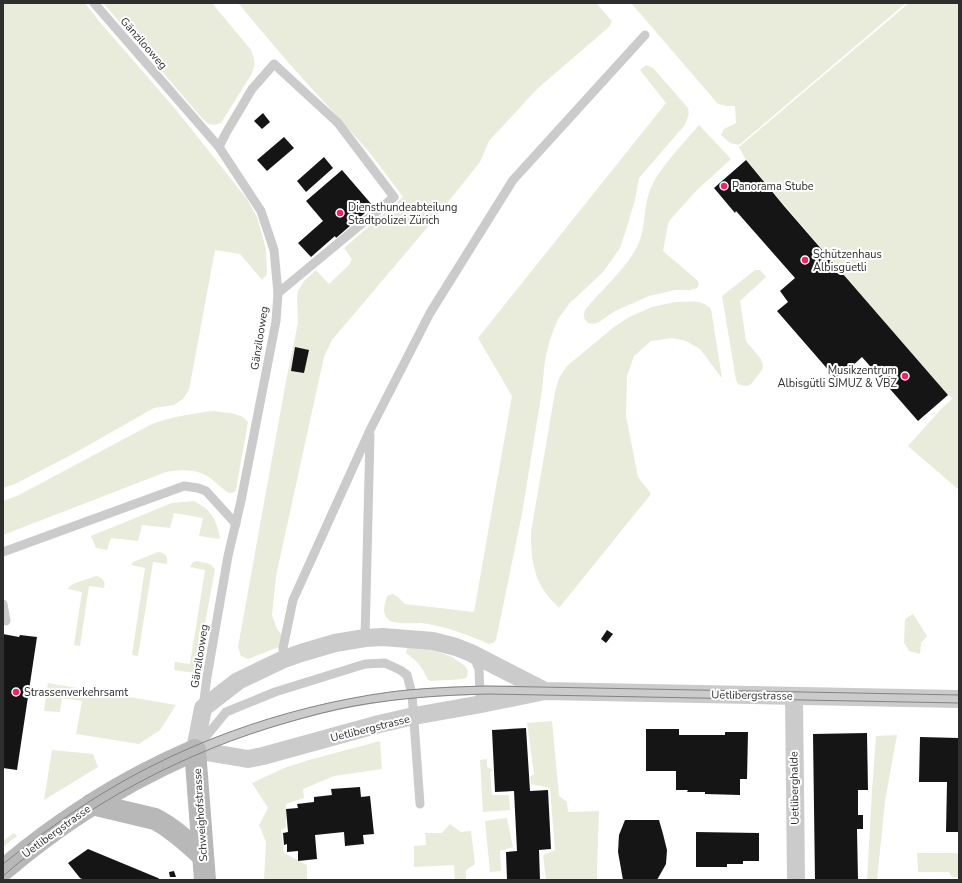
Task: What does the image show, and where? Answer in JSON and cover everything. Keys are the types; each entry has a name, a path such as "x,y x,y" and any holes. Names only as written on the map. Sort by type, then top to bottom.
{"main road":[{"name":"Uetlibergstrasse","path":"3,870 50,833 92,804 147,772 195,750"},
{"name":"Schweighofstrasse","path":"195,750 205,880"},
{"path":"92,804 155,819 164,823 203,856"}],"street":[{"name":"Uetlibergstrasse","path":"203,708 238,681 284,659 335,643 365,638 383,637 433,641 456,647 471,653 545,691"},
{"name":"Uetlibergstrasse","path":"195,750 248,759 478,698 545,691 959,699"},
{"name":"Uetliberghalde","path":"794,696 796,880"},
{"path":"195,750 203,708"}],"lane":[{"name":"Gänzilooweg","path":"94,3 219,148 261,211 274,250 278,293 276,321 236,524 228,556 203,708"},
{"path":"284,659 283,648 293,600 370,430 430,313 514,180 645,36"},
{"path":"219,148 226,133 252,89 274,64 338,123 394,197 278,293"},
{"path":"365,638 370,430"},
{"path":"3,552 184,486 206,491 236,524"},
{"path":"3,604 6,621"},
{"path":"471,653 479,669 478,698"},
{"path":"195,750 226,712 275,692 365,664 386,663 400,670 406,675 412,694 420,804"},
{"name":"Uetlibergstrasse","path":"195,750 254,728 299,715 367,700 446,691 478,698"}],"green space":[{"path":"3,3 85,3 177,111 247,199 257,217 266,249 267,274 262,280 240,254 215,250 189,390 183,399 174,405 154,408 73,454 15,484 3,488"},
{"path":"103,3 212,3 251,50 254,62 254,68 251,75 221,123 214,125 208,124 201,117"},
{"path":"238,3 596,3 612,21 609,27 537,89 489,141 480,162 432,222 332,340 324,357 276,576 272,615 277,629 281,634 284,645 248,659 241,656 238,647 286,381 298,323 298,291 304,281 316,270 329,284 349,265 352,259 344,248 403,197 370,153 287,61"},
{"path":"631,3 906,3 739,145 730,143 721,135 724,129 736,123 735,106 718,104"},
{"path":"909,3 959,3 959,490 908,446 941,409 953,398 948,395 767,185 746,160 739,147"},
{"path":"646,65 653,68 688,108 688,117 684,126 639,178 635,200 620,248 603,272 569,304 558,319 550,339 545,360 542,390 522,514 496,640 489,644 439,626 391,621 386,617 384,608 387,596 393,594 405,604 474,612 512,396 478,338 666,103 640,70"},
{"path":"699,125 731,159 697,190 669,221 663,251 697,280 699,284 697,288 690,290 675,290 649,296 615,311 599,322 594,324 588,323 584,317 585,310 626,264 640,241 647,200 653,184 671,158"},
{"path":"755,270 760,270 766,277 740,301 746,341 761,359 763,366 762,370 752,383 746,386 738,384 736,380 722,296"},
{"path":"675,302 699,302 711,309 722,378 700,349 686,341 672,338 651,341 634,356 627,376 626,416 638,477 651,494 559,608 545,592 536,576 532,554 531,532 555,392 559,378 567,366 614,327 629,317 652,307"},
{"path":"214,411 241,416 248,422 235,492 227,492 204,474 184,470 166,472 3,535 3,501 19,495 152,424 167,419"},
{"path":"194,501 204,507 214,518 220,539 199,536 203,518 174,513 170,528 142,525 138,541 111,538 107,550 96,548 91,536 172,503"},
{"path":"158,552 163,553 166,556 167,564 153,562 138,656 132,655 145,568 131,565 133,562"},
{"path":"197,561 210,564 215,569 196,673 174,670 175,662 190,664 205,570 190,567 193,562"},
{"path":"96,576 105,583 104,588 89,586 80,646 74,645 82,592 68,589 73,584"},
{"path":"913,614 927,636 921,643 920,654 909,651 904,643 905,619"},
{"path":"408,645 425,647 452,657 465,666 468,671 467,677 464,679 428,680 419,665 406,653"},
{"path":"48,683 176,705 160,730 139,744 76,734 82,701 62,698 60,712 44,711"},
{"path":"552,721 559,796 567,802 568,812 599,811 597,880 546,880 543,855 555,850 550,788 531,784 530,777 534,774 527,723"},
{"path":"897,735 885,801 877,880 867,880 876,736"},
{"path":"380,741 382,769 334,776 303,789 304,798 286,804 286,828 281,830 284,853 307,865 307,880 264,880 266,842 259,825 268,808 252,783 284,768"},
{"path":"52,750 93,754 98,767 44,800"},
{"path":"487,759 487,767 493,770 490,772 492,795 509,795 510,810 483,812 480,760"},
{"path":"507,818 513,847 500,851 501,871 490,872 485,821"},
{"path":"450,824 461,832 471,831 475,864 466,870 466,880 455,880 454,865 414,867 414,846 426,845 425,833 442,833"},
{"path":"14,833 17,836 3,847 3,841"},
{"path":"917,853 959,853 959,877 952,877 949,872 918,872"}],"building":[{"path":"263,113 270,122 262,129 254,121"},
{"path":"284,137 294,148 267,171 257,160"},
{"path":"324,157 333,168 306,192 297,181"},
{"name":"Schützenhaus Albisgüetli","path":"746,160 948,395 918,421 862,357 837,380 777,311 788,302 780,291 795,278 714,188"},
{"name":"Diensthundeabteilung Stadtpolizei Zürich","path":"342,170 373,206 336,238 335,236 311,257 298,243 323,221 306,201"},
{"path":"295,347 309,350 304,373 291,371"},
{"path":"607,630 613,634 606,643 601,639"},
{"name":"Strassenverkehrsamt","path":"3,634 19,637 20,635 37,637 17,770 3,768"},
{"path":"526,728 530,791 548,790 551,849 539,850 540,880 507,880 506,852 517,851 514,791 495,792 492,730"},
{"path":"646,729 679,729 679,735 725,735 725,732 748,732 747,779 740,779 740,795 705,794 705,792 687,792 688,790 676,790 676,771 646,771"},
{"path":"867,733 868,790 858,790 858,815 863,815 863,829 857,829 858,880 815,880 813,734"},
{"path":"920,737 959,738 959,832 946,832 947,782 919,782"},
{"path":"360,787 361,797 370,796 374,834 363,835 364,844 345,846 344,832 315,835 317,859 298,861 298,851 287,852 287,844 284,845 283,833 288,832 286,809 298,808 297,804 314,802 314,797 332,795 331,789"},
{"path":"625,820 659,820 667,850 666,864 657,880 623,880 618,852 619,835"},
{"path":"696,832 759,833 759,861 743,861 743,864 727,864 727,867 696,867"},
{"path":"88,849 161,880 84,880 80,878 68,863"},
{"path":"174,871 176,877 170,877 169,872"}],"tram line":[{"path":"3,864 81,807 116,785 153,765 229,732 269,719 349,699 390,692 450,687 486,686 959,695"},
{"path":"3,876 68,826 137,783 174,765 250,734 329,711 354,706 421,697 489,694 959,703"}],"place":[{"name":"Panorama Stube","path":"724,186"},
{"name":"Diensthundeabteilung Stadtpolizei Zürich","path":"340,213"},
{"name":"Schützenhaus Albisgüetli","path":"805,260"},
{"name":"Musikzentrum Albisgütli SJMUZ & VBZ","path":"905,376"},
{"name":"Strassenverkehrsamt","path":"16,692"}]}
